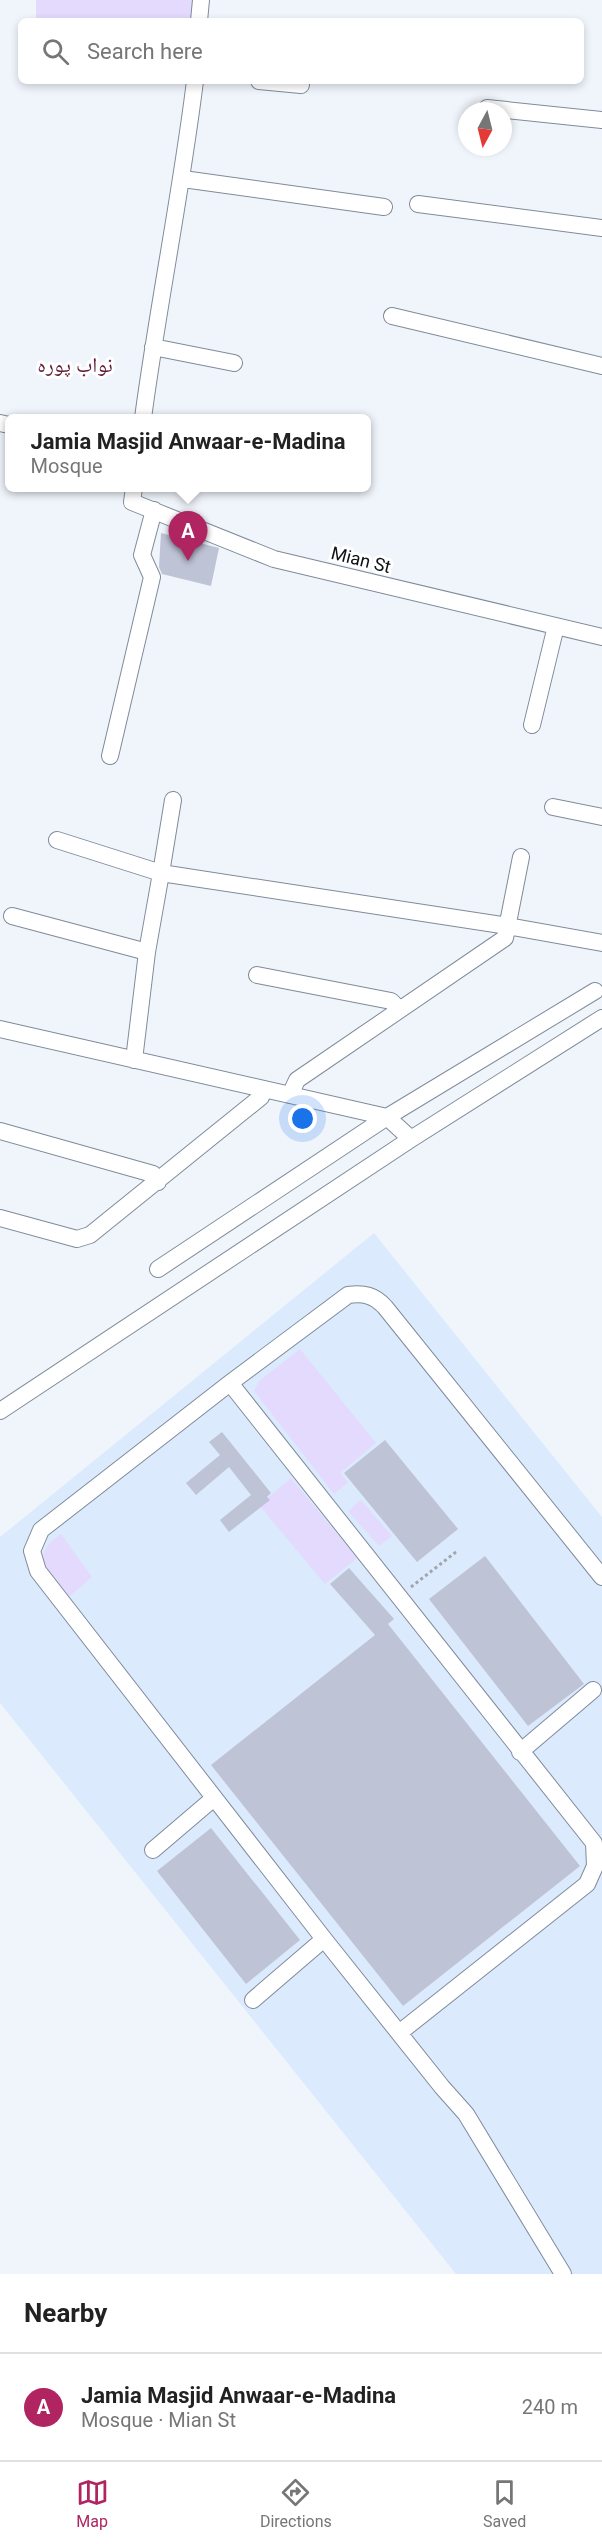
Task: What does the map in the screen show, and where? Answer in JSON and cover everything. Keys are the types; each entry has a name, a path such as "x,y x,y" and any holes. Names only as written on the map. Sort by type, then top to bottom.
{"street":[{"path":"199,18 201,0"},
{"path":"144,414 183,179 195,84"},
{"path":"284,84 301,86"},
{"path":"512,111 602,120"},
{"path":"183,179 384,207"},
{"path":"418,204 602,228"},
{"path":"392,316 602,366"},
{"path":"153,347 234,363"},
{"name":"Mian St","path":"133,492 132,502 274,559 602,637"},
{"path":"110,756 153,577 142,555 154,510"},
{"path":"532,725 556,626"},
{"path":"134,1060 147,952 173,800"},
{"path":"553,807 602,817"},
{"path":"57,840 161,873 508,926 602,943"},
{"path":"290,1095 297,1080 505,938 521,857"},
{"path":"12,916 147,952"},
{"path":"257,975 391,1001 399,1009"},
{"path":"158,1269 387,1118 596,991"},
{"path":"0,1411 411,1139 602,1018"},
{"path":"0,1029 387,1118 411,1139"},
{"path":"0,1218 71,1238 83,1239 158,1182 261,1097 264,1089"},
{"path":"0,1131 153,1174 158,1182"},
{"path":"563,2274 466,2114 324,1939 38,1571 32,1551 41,1530 230,1383 348,1295 362,1294 377,1298 602,1577"},
{"path":"230,1383 594,1843 597,1856 592,1875 573,1897 399,2033"},
{"path":"520,1752 593,1690"},
{"path":"153,1850 213,1798"},
{"path":"253,2000 324,1939"}],"path":[{"path":"398,1597 456,1552"}],"shaded area":[{"path":"36,0 196,0 194,18 36,18"},
{"path":"374,1233 602,1517 602,2274 456,2274 0,1703 0,1537"},
{"path":"300,1349 376,1443 340,1473 348,1482 334,1494 254,1391 259,1381"},
{"path":"291,1478 357,1558 325,1584 259,1505"},
{"path":"361,1500 392,1536 379,1546 348,1511"},
{"path":"61,1534 92,1577 69,1597 49,1573 43,1558 51,1542"}],"building":[{"path":"161,533 219,548 211,586 162,574 159,567"},
{"path":"222,1432 271,1493 267,1497 270,1500 229,1532 220,1520 251,1495 229,1467 196,1495 186,1483 220,1455 209,1442"},
{"path":"385,1440 458,1529 417,1562 344,1473"},
{"path":"485,1556 584,1684 528,1726 429,1599"},
{"path":"349,1568 394,1619 388,1624 580,1866 403,2006 211,1765 375,1635 330,1584"},
{"path":"211,1828 300,1940 246,1984 157,1871"}],"place":[{"name":"Jamia Masjid Anwaar-e-Madina","path":"188,561"}],"district":[{"name":"نواب پورہ","path":"75,365"}]}
